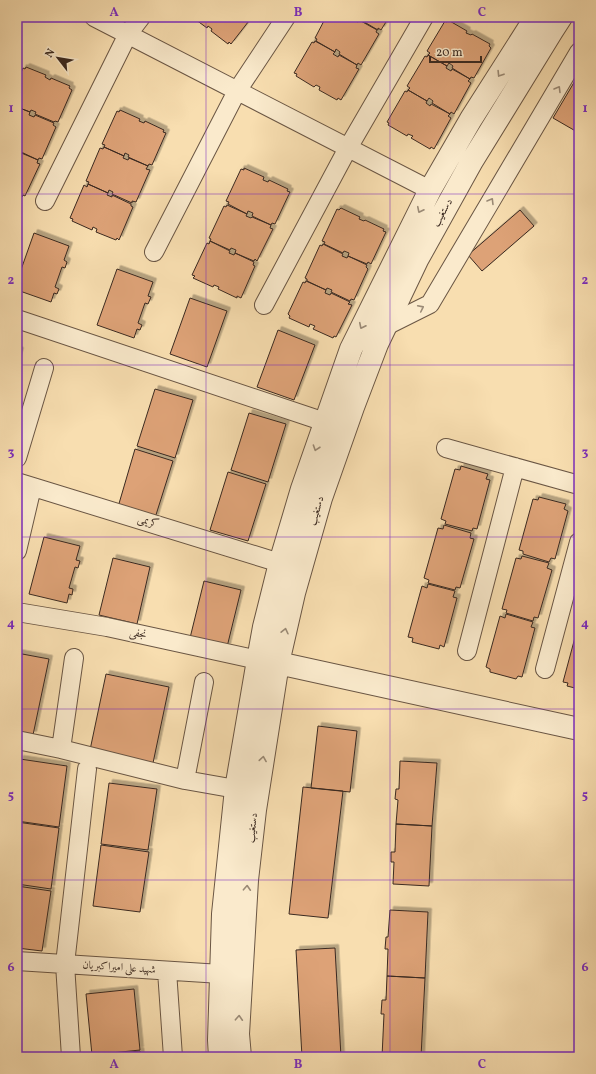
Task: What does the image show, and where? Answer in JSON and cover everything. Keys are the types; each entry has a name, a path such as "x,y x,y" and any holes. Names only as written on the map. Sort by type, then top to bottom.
{"street":[{"path":"94,17 430,190"},
{"path":"45,201 128,34 141,17"},
{"path":"154,252 237,90 286,17"},
{"path":"264,305 348,148 424,17"},
{"name":"دستغیب","path":"240,1057 238,1034 247,880 255,810 268,662 264,627 280,563 302,489 351,348 430,190 472,119 536,17"},
{"name":"دستغیب","path":"220,1057 219,1040 223,914 236,789 268,662 294,593 321,498 377,344 417,260 472,161 561,17"},
{"path":"386,326 430,304 579,52"},
{"path":"17,319 325,422"},
{"path":"17,458 44,368"},
{"path":"446,448 579,486"},
{"path":"467,651 515,467"},
{"path":"17,551 24,484"},
{"name":"کریمی","path":"24,484 280,563"},
{"path":"545,669 579,542"},
{"name":"نجفی","path":"17,612 107,627 268,662"},
{"path":"61,749 74,658"},
{"path":"268,662 579,729"},
{"path":"185,780 204,682"},
{"path":"17,740 61,749 185,780 236,789"},
{"path":"71,1057 66,964 87,769"},
{"name":"شهید علی امیراکبریان","path":"17,961 221,974"},
{"path":"167,971 173,1057"}],"building":[{"path":"192,17 252,17 231,44 229,42 228,44 211,31 212,29 208,26 207,28"},
{"path":"326,17 355,17 353,19 358,22 359,20 377,30 376,32 379,34 361,65 358,63 357,65 339,54 340,52 336,49 335,52 316,41 317,39 315,38"},
{"path":"361,17 389,17 381,30 378,28 378,30 359,19"},
{"path":"448,20 467,31 466,33 472,34 490,44 489,46 491,48 474,78 471,77 470,79 452,68 453,66 449,63 447,66 428,55 430,53 427,51 445,21 447,22"},
{"path":"315,41 335,52 333,54 338,57 339,55 357,65 356,68 359,69 341,100 338,98 337,100 319,90 320,87 316,85 314,87 296,76 297,74 294,73 312,42 314,43"},
{"path":"428,55 447,66 446,68 451,71 452,69 470,79 468,81 471,83 454,114 451,112 450,114 432,103 433,101 429,98 427,101 408,90 410,88 407,86 425,56 427,57"},
{"path":"26,67 46,75 45,77 50,80 51,78 70,86 69,88 72,90 58,122 54,122 35,114 36,112 31,110 30,112 17,107 17,81 23,68 25,69"},
{"path":"579,74 579,133 553,118"},
{"path":"408,90 427,101 426,103 430,106 431,104 450,114 448,116 451,118 434,149 431,147 430,149 411,138 413,136 408,134 407,136 388,125 389,123 387,122 405,91 407,92"},
{"path":"17,107 30,112 29,115 34,117 35,115 54,123 53,125 56,127 42,159 39,158 38,160 19,151 20,149 17,148"},
{"path":"120,110 140,119 139,121 144,123 145,121 164,130 163,132 166,133 152,165 149,164 148,166 128,157 129,155 125,153 124,156 104,147 105,145 102,144 117,111 119,112"},
{"path":"104,147 124,156 123,158 128,160 129,158 148,166 146,169 150,170 136,202 132,201 132,203 112,194 113,192 109,190 108,193 88,184 89,182 86,181 100,148 103,149"},
{"path":"19,152 38,160 37,163 40,164 25,196 23,195 22,197 17,195 17,154"},
{"path":"244,168 264,177 263,180 268,182 269,180 288,189 287,191 290,192 275,224 272,223 271,225 252,216 253,213 248,211 247,214 228,204 229,202 226,201 241,169 244,170"},
{"path":"88,184 108,193 107,195 112,197 112,195 131,204 133,207 119,240 117,238 116,240 96,232 97,229 93,227 92,230 72,221 73,219 70,218 84,185 87,187"},
{"path":"227,205 247,214 246,216 271,225 270,228 273,229 257,261 235,253 236,250 231,248 230,250 210,241 211,239 209,238 224,206 226,207"},
{"path":"341,208 360,217 359,219 365,220 384,229 383,231 386,232 371,264 368,262 367,264 348,256 349,253 344,251 343,253 324,244 325,242 322,241 337,209 339,210"},
{"path":"520,210 534,226 482,271 468,255"},
{"path":"34,233 69,246 64,260 67,262 65,268 62,267 55,287 59,289 57,294 54,293 51,302 17,290 17,281"},
{"path":"210,241 230,251 229,253 234,255 235,253 254,262 253,265 255,266 241,298 237,296 237,298 218,289 219,287 214,285 213,287 193,278 195,276 192,275 207,243 209,244"},
{"path":"323,244 343,254 342,256 347,258 348,256 367,265 366,267 368,269 354,300 351,299 350,301 331,292 332,290 327,288 326,290 307,281 305,278 320,245 322,246"},
{"path":"117,269 153,282 148,296 151,297 148,304 145,303 138,323 142,325 140,330 137,329 134,338 97,325"},
{"path":"306,281 326,290 325,293 330,295 331,293 350,302 348,304 352,305 336,337 334,336 333,338 313,329 315,326 310,324 309,327 289,318 290,316 288,314 303,282 305,283"},
{"path":"190,298 227,311 207,367 170,354"},
{"path":"278,330 315,345 294,400 257,387"},
{"path":"17,350 20,351 17,361"},
{"path":"155,389 193,400 175,458 137,446"},
{"path":"249,413 286,424 268,482 231,470"},
{"path":"135,449 173,461 155,518 118,507"},
{"path":"461,466 488,474 486,479 490,480 477,529 473,528 472,531 445,524 446,521 441,519 455,469 460,470"},
{"path":"228,472 266,484 248,541 210,530"},
{"path":"539,497 566,504 564,509 568,511 555,559 551,558 549,562 523,554 523,551 519,550 533,499 538,500"},
{"path":"444,525 471,533 470,538 474,539 460,588 456,587 455,590 428,583 429,580 424,578 438,528 443,529"},
{"path":"44,537 80,546 76,560 80,561 78,568 75,567 69,588 73,589 72,595 69,594 67,603 29,594"},
{"path":"522,556 549,563 547,568 552,570 538,618 534,617 533,621 506,613 507,610 502,609 516,558 521,559"},
{"path":"113,558 150,567 137,624 99,615"},
{"path":"204,581 241,590 227,647 190,638"},
{"path":"428,584 455,591 453,597 457,598 444,647 440,645 439,649 412,642 413,638 408,637 422,586 427,588"},
{"path":"506,614 533,622 531,627 535,628 522,677 518,676 516,679 490,672 490,669 486,667 500,616 505,618"},
{"path":"577,630 579,631 579,689 567,686 568,683 563,682"},
{"path":"17,653 49,659 33,735 17,732"},
{"path":"106,674 169,687 153,763 90,750"},
{"path":"318,726 357,731 350,792 311,788"},
{"path":"20,759 67,766 59,827 17,821 17,779"},
{"path":"400,761 437,763 432,826 396,824 398,800 395,799 396,789 399,789"},
{"path":"109,783 157,789 148,850 101,844"},
{"path":"303,787 343,791 328,918 289,914"},
{"path":"17,822 59,828 51,889 17,884"},
{"path":"396,824 432,826 429,886 393,884 394,862 391,862 391,852 395,852"},
{"path":"101,845 149,852 140,912 93,906"},
{"path":"17,886 51,891 42,951 17,948"},
{"path":"390,910 428,912 425,978 387,976 388,949 385,949 386,937 388,937"},
{"path":"335,948 341,1057 302,1057 296,950"},
{"path":"387,976 425,978 421,1057 382,1057 384,1014 381,1014 382,1000 386,1000"},
{"path":"134,989 140,1050 92,1055 86,994"},
{"path":"140,1051 141,1057 93,1057 93,1056"}]}
